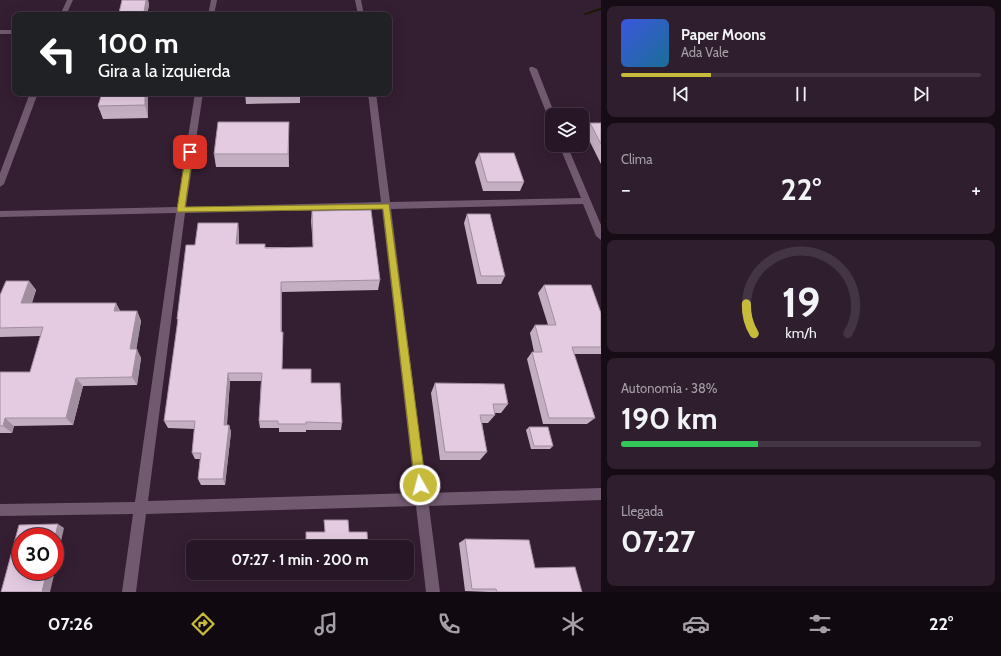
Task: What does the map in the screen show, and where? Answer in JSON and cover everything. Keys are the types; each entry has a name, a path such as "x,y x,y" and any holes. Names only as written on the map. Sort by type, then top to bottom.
{"street":[{"path":"64,12 70,0"},
{"path":"212,12 214,0"},
{"path":"358,0 360,12"},
{"path":"0,32 12,32"},
{"path":"533,69 548,108"},
{"path":"0,184 33,96"},
{"path":"129,592 181,210 199,96"},
{"path":"372,96 433,592"},
{"path":"566,152 601,236"},
{"path":"0,214 586,201"},
{"path":"0,510 141,508 601,494"}],"building":[{"path":"122,0 146,0 144,12 119,12"},
{"path":"101,96 145,96 145,105 98,106"},
{"path":"218,122 289,122 288,154 214,154"},
{"path":"590,123 601,123 601,144"},
{"path":"479,153 514,153 524,182 487,182"},
{"path":"371,210 380,280 281,282 281,332 283,332 282,369 311,369 311,383 340,383 342,423 306,422 306,424 278,424 278,421 259,421 262,373 228,373 224,425 229,425 223,479 198,479 201,453 192,453 195,421 164,421 178,319 186,245 195,245 198,223 238,223 236,244 265,244 265,248 313,247 312,211"},
{"path":"467,214 490,214 505,276 481,276"},
{"path":"6,281 29,281 21,303 116,303 114,311 137,311 130,349 137,349 132,377 76,378 66,418 5,418 3,426 0,426 0,372 30,372 43,327 0,328 0,295"},
{"path":"544,285 591,285 601,313 601,347 572,347 595,418 549,418 532,352 542,352 535,325 556,325"},
{"path":"435,383 504,384 508,404 493,404 495,415 480,415 487,452 445,452"},
{"path":"529,427 548,427 553,446 534,446"},
{"path":"324,520 348,520 349,532 367,532 368,540 306,540 306,532 325,532"},
{"path":"58,524 57,528 18,528 19,525"},
{"path":"465,539 529,540 535,568 575,567 582,592 497,592 496,589 472,589"},
{"path":"12,551 12,580 45,580 42,592 1,592"}],"waterway":[{"path":"585,14 601,9"}],"route":[{"path":"190,152 181,210 386,206 420,485"}]}
